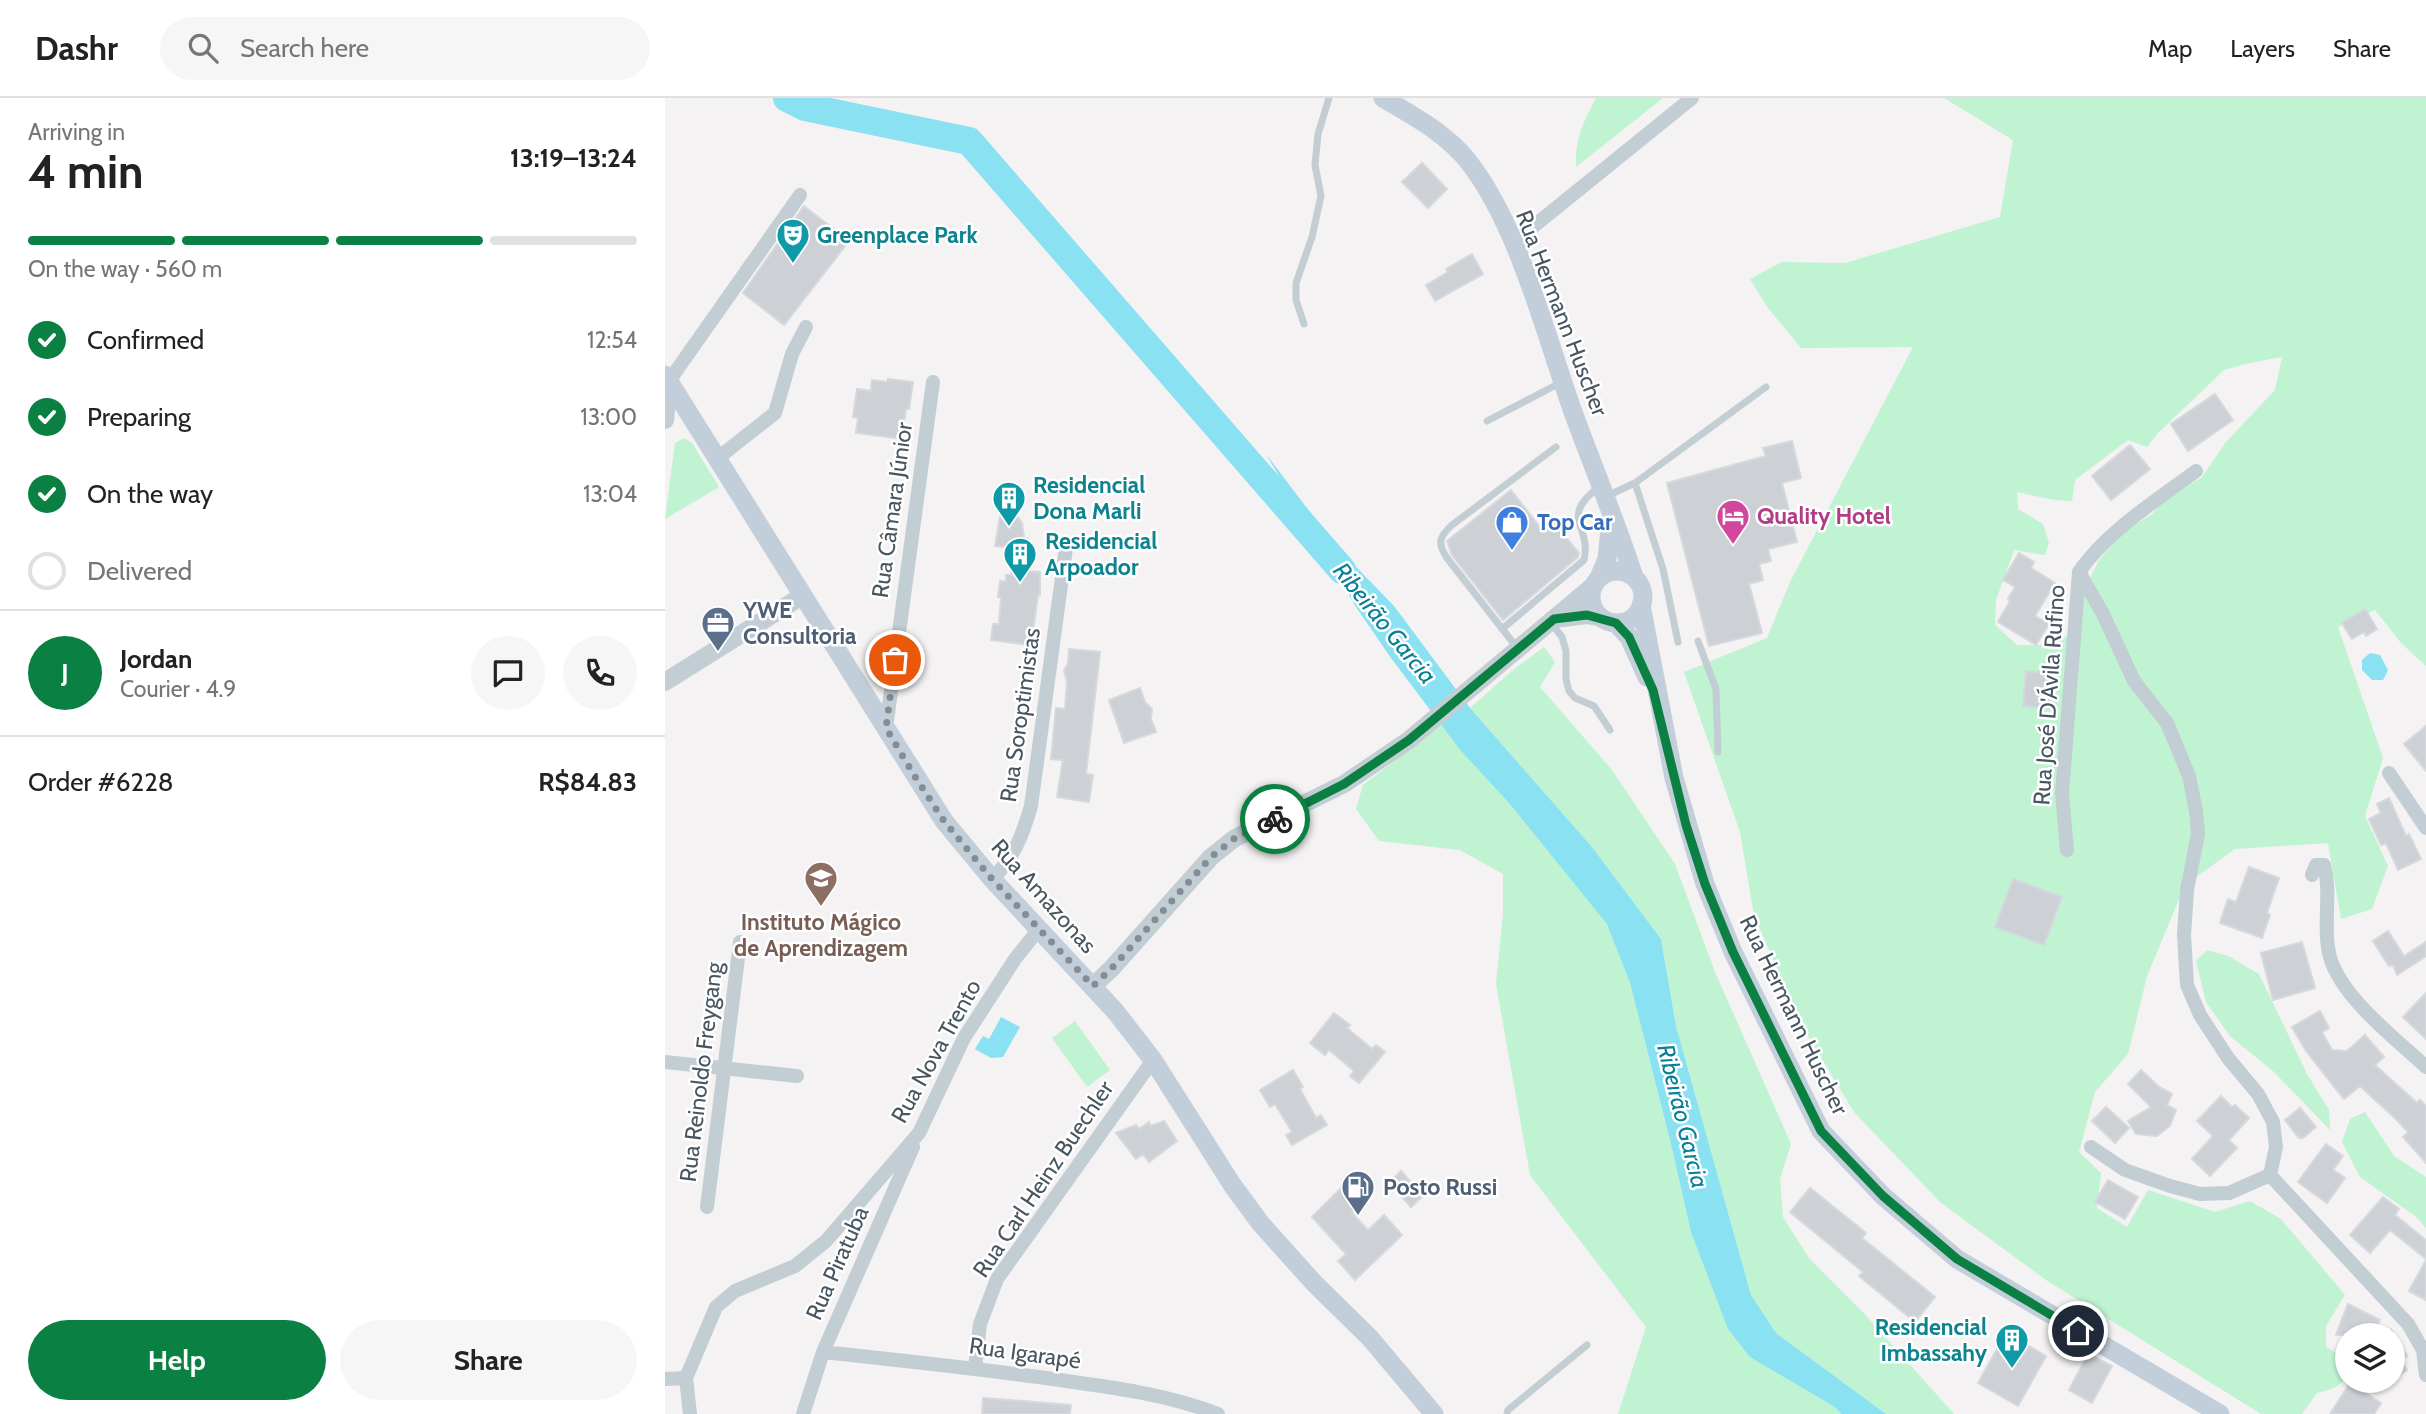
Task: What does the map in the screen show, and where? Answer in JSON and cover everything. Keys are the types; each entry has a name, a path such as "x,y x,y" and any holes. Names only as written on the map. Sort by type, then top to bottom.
{"main road":[{"name":"Rua Hermann Huscher","path":"1383,98 1430,126 1468,162 1494,202 1513,243 1607,496 1634,578"},
{"name":"Rua Amazonas","path":"667,378 944,821 992,879 1115,1011 1153,1060 1233,1186 1261,1224 1314,1283 1370,1338 1434,1414"},
{"name":"Rua Hermann Huscher","path":"1596,582 1608,559 1611,533 1607,496"},
{"path":"1620,571 1634,578 1642,595 1641,605 1632,618 1608,620 1593,608 1591,597 1596,582 1605,573 1620,571"},
{"name":"Rua Hermann Huscher","path":"1641,605 1686,825 1705,884 1733,952 1821,1131 1883,1196 1957,1259 2220,1414"},
{"name":"Rua Hermann Huscher","path":"1608,620 1629,637 1639,656 1665,732"}],"street":[{"path":"1513,243 1692,98"},
{"path":"665,420 667,378 800,195"},
{"path":"718,458 775,413 792,354 806,327"},
{"name":"Rua Câmara Júnior","path":"886,728 933,382"},
{"name":"Rua José D'Ávila Rufino","path":"2067,850 2062,793 2080,572 2092,554 2196,471"},
{"name":"Rua Soroptimistas","path":"992,879 1013,854 1024,833 1031,806 1066,548"},
{"path":"2080,572 2109,624 2134,681 2167,723 2189,776 2198,834 2187,890 2184,935 2187,985 2200,1015 2228,1058 2258,1094 2273,1122 2276,1147 2270,1175"},
{"path":"1093,986 1211,857 1235,838 1344,784 1409,740 1596,582"},
{"path":"665,682 802,596"},
{"path":"1552,621 1587,615 1608,620"},
{"path":"2389,773 2426,828"},
{"path":"2312,875 2316,864 2324,865 2330,958 2343,982 2370,1018 2426,1067"},
{"name":"Rua Nova Trento","path":"686,1378 716,1307 735,1291 795,1266 826,1241 919,1133 964,1038 1039,929"},
{"name":"Rua Reinoldo Freygang","path":"707,1207 740,942"},
{"name":"Rua Carl Heinz Buechler","path":"975,1369 980,1324 997,1279 1153,1060"},
{"path":"665,1062 797,1076"},
{"name":"Rua Piratuba","path":"803,1414 823,1352 919,1133"},
{"path":"2091,1147 2125,1170 2200,1194 2229,1193 2270,1175"},
{"path":"2270,1175 2408,1324 2423,1350 2426,1375"},
{"name":"Rua Igarapé","path":"823,1352 975,1369 1165,1396 1218,1414"},
{"path":"665,1380 686,1378 690,1414"}],"lane":[{"path":"1304,324 1296,300 1296,283 1312,237 1321,196 1315,166 1318,134 1329,98"},
{"path":"1487,421 1563,382"},
{"path":"1502,629 1584,560 1585,547 1577,513 1584,498 1607,496 1635,483 1766,387"},
{"path":"1518,649 1447,558 1439,541 1452,525 1556,447"},
{"path":"1635,483 1663,569 1678,642"},
{"path":"1552,621 1562,638 1569,691 1575,698 1594,706 1610,730"},
{"path":"1698,641 1716,689 1718,752"},
{"path":"1507,1414 1508,1410 1587,1345"}],"green space":[{"path":"1596,98 1663,98 1576,167 1578,139"},
{"path":"1944,98 2426,98 2426,666 2401,643 2375,610 2338,627 2383,758 2365,816 2388,866 2372,909 2341,919 2328,843 2235,849 2185,885 2147,976 2128,1054 2095,1092 2079,1152 2101,1173 2097,1208 2127,1227 2148,1190 2215,1212 2250,1201 2281,1219 2345,1295 2326,1326 2326,1347 2335,1352 2335,1387 2317,1393 2302,1414 2261,1414 2046,1280 1940,1202 1854,1112 1800,1023 1754,915 1740,832 1684,672 1767,638 1790,582 1913,347 1801,348 1768,308 1750,279 1782,262 1845,263 2000,217 2013,140","holes":["2282,357 2275,390 2226,442 2202,477 2123,532 2099,560 2078,602 2076,632 2046,645 2017,645 1995,625 1996,600 2014,550 2045,555 2049,543 2043,524 2018,509 2017,492 2072,501 2075,480 2128,440 2147,447 2157,434 2224,370"]},
{"path":"684,438 692,443 719,487 665,519 675,443"},
{"path":"1544,647 1555,662 1540,687 1612,770 1675,864 1715,972 1791,1144 1780,1179 1783,1217 1809,1258 1860,1309 1954,1414 1886,1414 1776,1333 1751,1295 1676,1026 1661,939 1592,847 1470,708"},
{"path":"1442,724 1461,751 1509,803 1607,923 1630,983 1691,1232 1841,1414 1618,1414 1646,1327 1530,1175 1496,984 1503,913 1503,874 1460,850 1379,841 1356,809 1363,785"},
{"path":"2207,950 2228,956 2259,974 2307,1074 2329,1110 2330,1130 2274,1072 2230,1036 2206,1002 2196,961"},
{"path":"1075,1021 1110,1070 1087,1087 1052,1038"},
{"path":"2365,1112 2394,1156 2426,1177 2426,1228 2415,1216 2360,1177 2342,1142 2350,1119"}],"water":[{"path":"1266,454 1334,544 1394,606 1470,708 1592,847 1661,939 1676,1026 1751,1295 1776,1333 1886,1414 1841,1414 1835,1407 1750,1357 1728,1329 1691,1232 1630,983 1607,924 1509,803 1461,751 1391,658 1356,607"},
{"path":"2370,653 2380,655 2388,670 2383,680 2372,680 2362,670 2362,660"},
{"path":"1001,1017 1020,1027 1003,1057 991,1058 975,1049 983,1036 989,1039"}],"building":[{"path":"1422,163 1447,189 1428,208 1402,182"},
{"name":"Greenplace Park","path":"804,206 849,241 784,325 743,293"},
{"path":"1472,254 1483,274 1435,301 1426,285"},
{"path":"888,379 913,382 902,439 856,433 858,418 853,417 857,389 871,391 872,380 888,382"},
{"path":"2215,394 2233,420 2188,451 2171,424"},
{"name":"Quality Hotel","path":"1792,441 1801,478 1782,483 1797,542 1768,549 1771,561 1759,564 1763,580 1749,584 1762,633 1709,646 1667,483 1766,456 1763,448"},
{"path":"2130,445 2150,469 2111,500 2092,476"},
{"name":"Top Car","path":"1511,490 1539,526 1550,518 1579,553 1578,557 1503,620 1452,555 1447,541"},
{"path":"1001,511 1015,513 1022,523 1024,538 1028,539 1025,571 1040,572 1040,595 1031,645 991,640 993,624 999,624 1000,581 1006,582 1006,575 1011,575 1015,548 995,546"},
{"path":"2019,553 2034,562 2031,568 2055,583 2035,616 2049,624 2036,645 1998,622 2015,587 2003,580"},
{"path":"2365,609 2377,629 2366,636 2364,632 2352,639 2342,623"},
{"path":"1069,649 1100,652 1086,774 1093,775 1089,802 1057,797 1063,760 1051,759 1056,708 1065,709 1067,681 1064,671 1068,663"},
{"path":"2026,671 2055,674 2052,709 2023,706"},
{"path":"1140,688 1145,702 1152,709 1151,719 1156,732 1124,743 1109,700"},
{"path":"2426,726 2426,771 2404,744"},
{"path":"2389,798 2406,836 2409,834 2421,859 2398,870 2386,843 2381,845 2369,819 2381,813 2377,804"},
{"path":"2249,867 2279,878 2262,938 2220,923 2228,899 2236,902"},
{"path":"2013,879 2062,897 2044,945 1995,927"},
{"path":"2388,931 2404,956 2426,942 2426,956 2397,975 2393,965 2389,966 2373,941"},
{"path":"2302,942 2315,988 2273,1000 2261,953"},
{"path":"2426,993 2426,1039 2403,1017"},
{"path":"2320,1011 2329,1028 2322,1032 2332,1050 2347,1051 2365,1035 2384,1057 2375,1065 2417,1103 2420,1100 2426,1106 2426,1163 2403,1137 2408,1132 2397,1120 2360,1086 2344,1099 2306,1051 2292,1027"},
{"path":"1334,1013 1350,1025 1347,1028 1372,1049 1376,1045 1385,1052 1359,1083 1350,1076 1354,1071 1329,1050 1325,1055 1310,1043"},
{"path":"1293,1070 1316,1118 1321,1115 1327,1125 1292,1145 1286,1135 1292,1132 1275,1104 1270,1107 1260,1090"},
{"path":"2141,1070 2158,1086 2172,1094 2167,1105 2176,1110 2170,1126 2157,1136 2136,1134 2128,1121 2151,1107 2128,1084"},
{"path":"2221,1096 2249,1118 2229,1140 2237,1148 2210,1176 2192,1159 2213,1136 2197,1121"},
{"path":"2106,1107 2129,1128 2115,1143 2092,1121"},
{"path":"2300,1108 2316,1127 2303,1138 2299,1138 2285,1120"},
{"path":"1164,1121 1177,1141 1149,1162 1143,1154 1136,1159 1116,1133 1136,1125 1139,1129 1149,1122 1151,1126"},
{"path":"2326,1144 2343,1156 2333,1170 2345,1178 2327,1203 2298,1182"},
{"path":"1401,1171 1423,1196 1411,1207 1389,1183"},
{"path":"2108,1180 2138,1197 2125,1219 2095,1202"},
{"path":"1346,1183 1362,1203 1352,1213 1368,1230 1384,1215 1402,1235 1355,1280 1338,1261 1346,1254 1312,1217"},
{"path":"1810,1188 1866,1233 1862,1238 1935,1297 1915,1322 1859,1276 1863,1272 1790,1212"},
{"path":"2383,1197 2399,1209 2395,1215 2426,1240 2426,1259 2390,1230 2370,1253 2350,1235"},
{"path":"2426,1260 2426,1300 2409,1291"},
{"path":"2348,1304 2380,1320 2379,1323 2341,1323"},
{"name":"Residencial Imbassahy","path":"2006,1333 2046,1356 2018,1406 1978,1383"},
{"path":"2088,1354 2112,1366 2092,1403 2069,1390"},
{"path":"2344,1393 2366,1393 2381,1403 2374,1414 2330,1414"},
{"path":"983,1398 1071,1405 1070,1414 982,1414"}],"waterway":[{"name":"Ribeirão Garcia","path":"787,98 805,107 969,141 1342,570"}],"way so far":[{"path":"895,660 886,728 914,775 944,821 992,879 1093,986 1211,857 1235,838 1275,819"}],"place":[{"name":"Greenplace Park","path":"793,265"},
{"name":"Residencial Dona Marli","path":"1009,528"},
{"name":"Quality Hotel","path":"1733,546"},
{"name":"Top Car","path":"1512,552"},
{"name":"Residencial Arpoador","path":"1020,584"},
{"name":"YWE Consultoria","path":"718,653"},
{"name":"Instituto Mágico de Aprendizagem","path":"821,908"},
{"name":"Posto Russi","path":"1358,1217"},
{"name":"Residencial Imbassahy","path":"2012,1370"}],"route":[{"path":"1275,819 1344,784 1409,740 1554,619 1587,615 1616,623 1629,637 1653,690 1686,825 1705,884 1733,952 1821,1131 1883,1196 1957,1259 2078,1331"}]}
